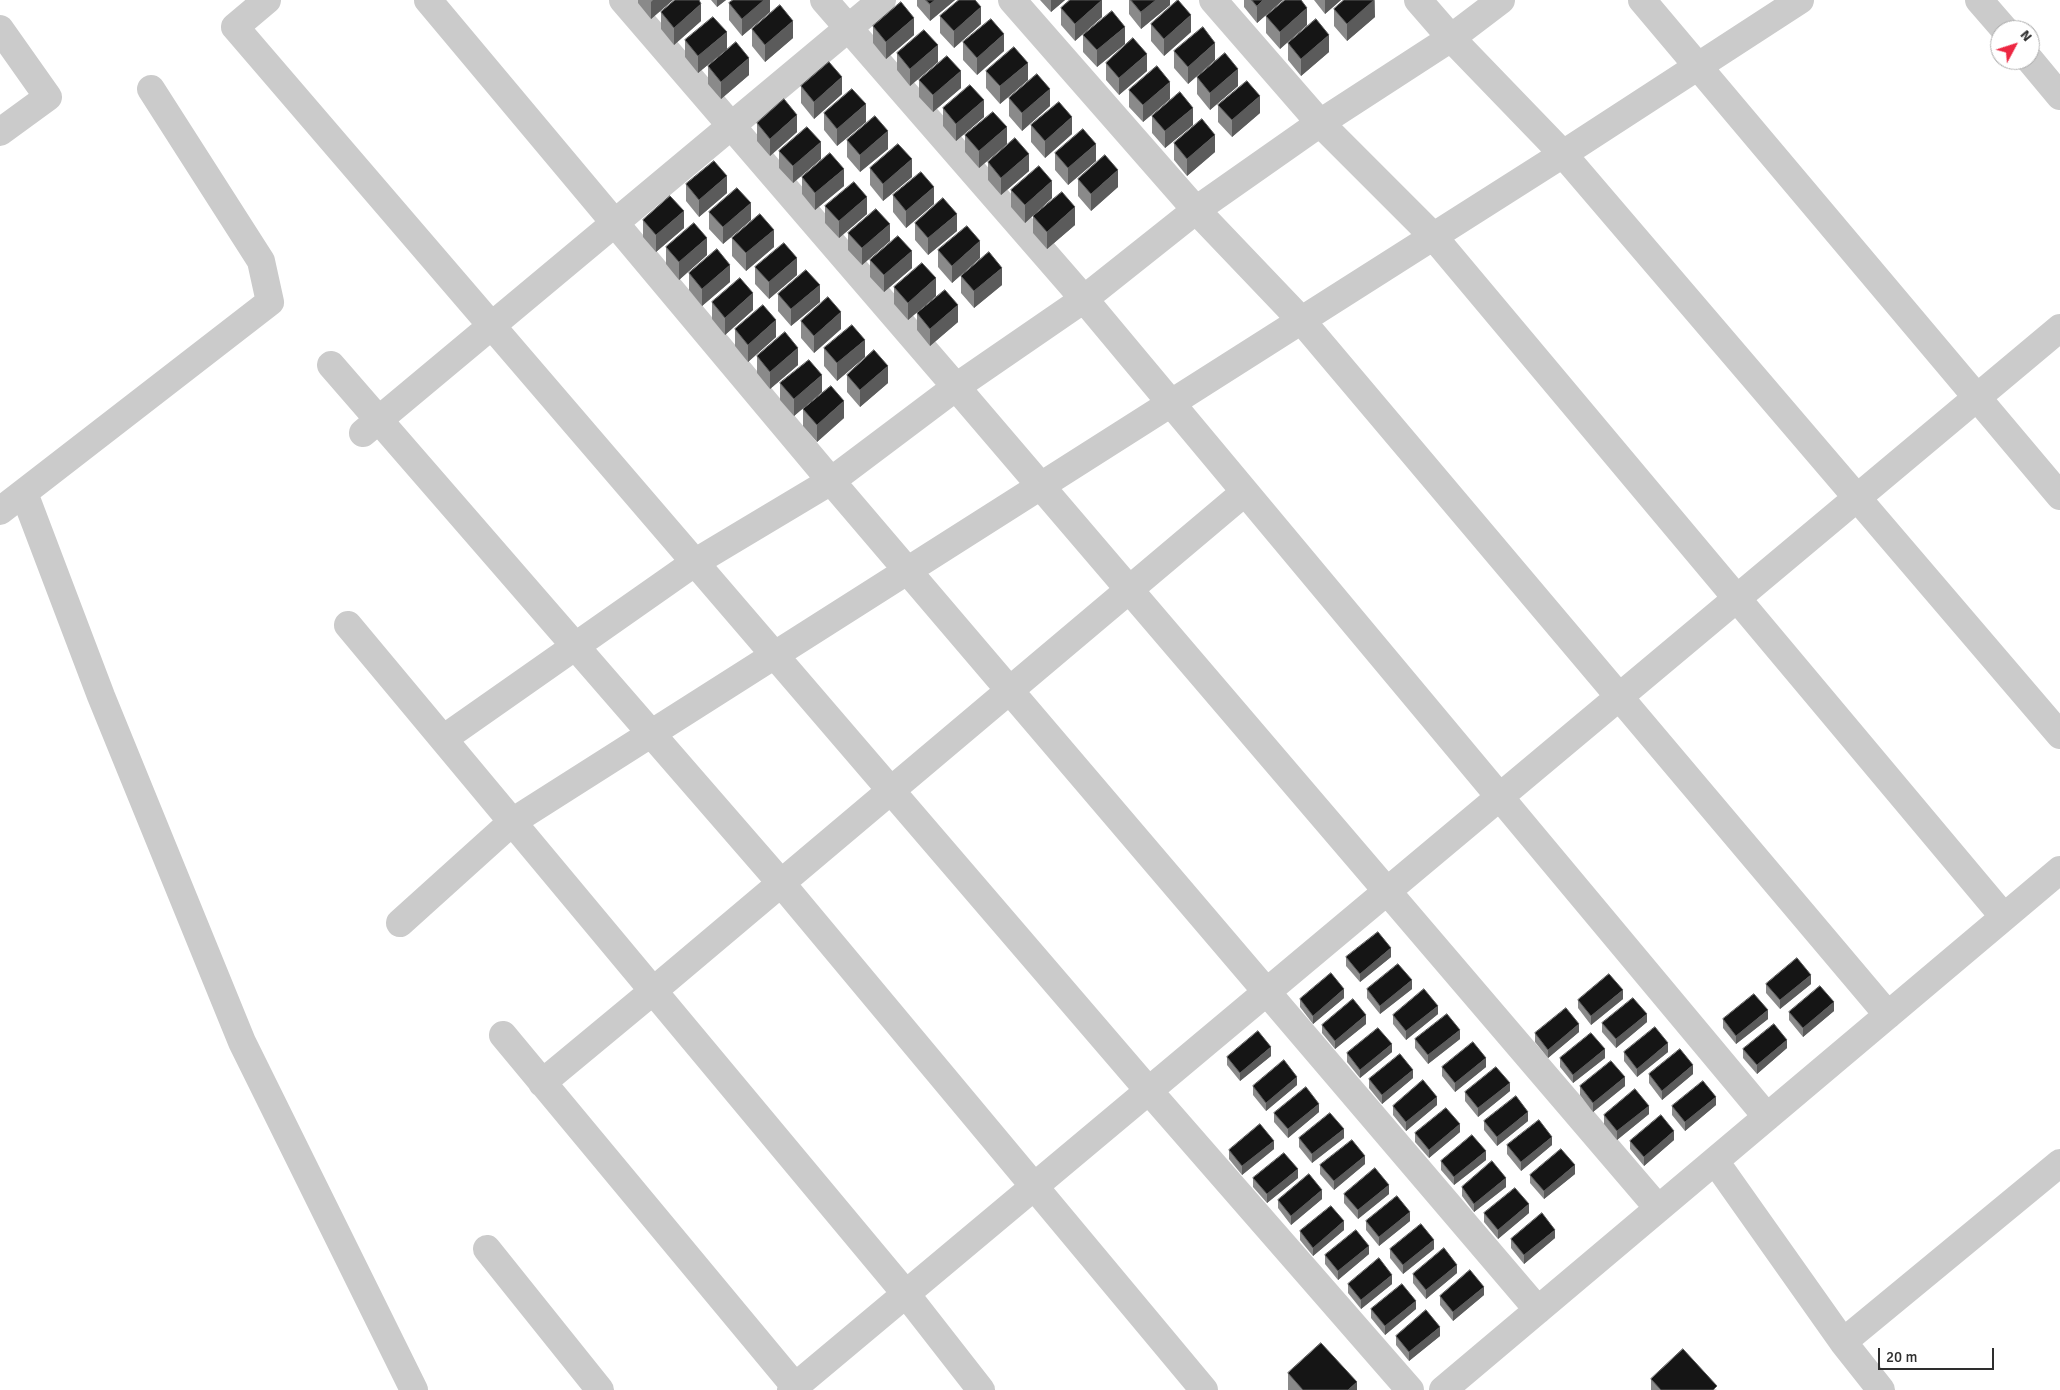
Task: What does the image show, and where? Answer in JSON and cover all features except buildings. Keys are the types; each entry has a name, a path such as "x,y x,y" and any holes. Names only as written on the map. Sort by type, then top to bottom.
{"street":[{"path":"268,0 235,27 890,791 1410,1390"},
{"path":"428,0 831,480 1538,1310"},
{"path":"623,0 1041,485 1658,1208"},
{"path":"824,0 1084,299 1767,1117"},
{"path":"371,426 882,0"},
{"path":"1012,0 1196,210 1301,320 1888,1015"},
{"path":"1213,0 1320,123 1433,236 2004,917"},
{"path":"1418,0 1451,38 1562,154 2060,735"},
{"path":"443,739 694,563 831,480 956,387 1084,299 1196,210 1320,123 1451,38 1501,0"},
{"path":"1642,0 2060,496"},
{"path":"400,923 512,822 1562,154 1800,0"},
{"path":"1979,0 1996,20"},
{"path":"0,28 48,97 0,132"},
{"path":"2038,70 2060,96"},
{"path":"0,511 270,302 261,261 151,89"},
{"path":"503,1035 795,1389 2060,328"},
{"path":"331,365 371,426 576,646 781,883 1204,1390"},
{"path":"542,1082 654,991 1245,492"},
{"path":"24,493 101,696 242,1042 414,1390"},
{"path":"348,625 906,1294 980,1390"},
{"path":"1443,1390 2060,870"},
{"path":"1715,1161 1843,1342 1880,1390"},
{"path":"1843,1342 2060,1163"},
{"path":"487,1250 600,1390"}]}
